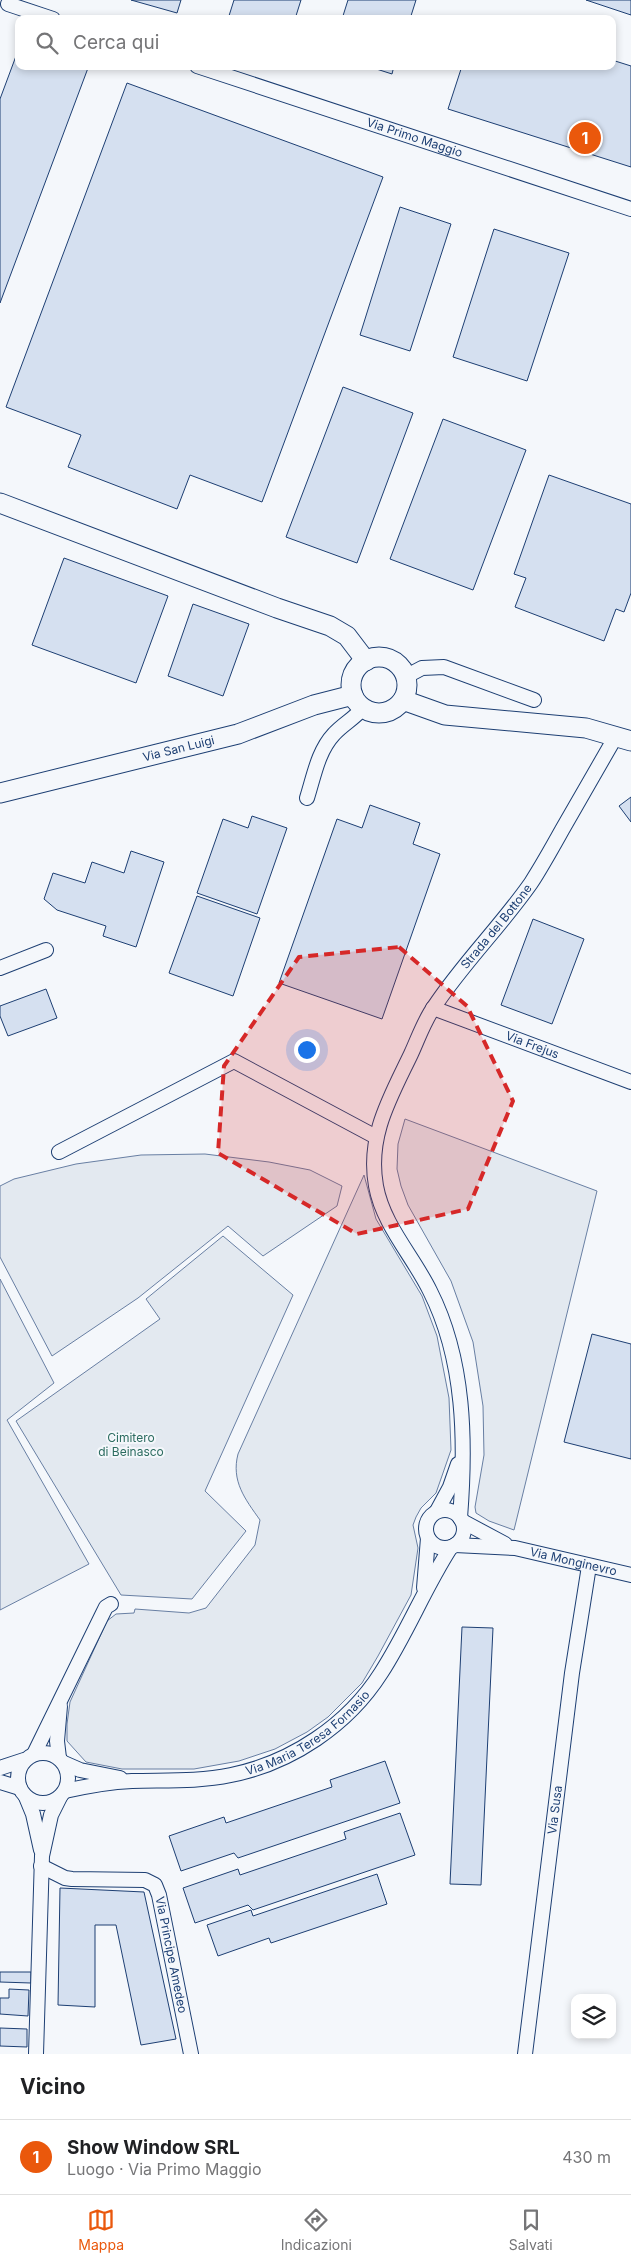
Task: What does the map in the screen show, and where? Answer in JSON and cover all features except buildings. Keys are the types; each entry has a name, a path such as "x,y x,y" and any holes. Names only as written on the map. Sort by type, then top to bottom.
{"street":[{"path":"8,4 41,15"},
{"name":"Via Primo Maggio","path":"209,70 631,209"},
{"path":"0,503 277,608 330,626 347,636 366,661"},
{"path":"307,798 320,758 330,739 356,717 358,701 351,682 353,675 366,661 379,658 391,660 400,667 405,677 406,690 403,700 446,715 586,728 624,738"},
{"path":"405,677 422,668 444,667 534,700"},
{"name":"Via San Luigi","path":"0,793 238,734 314,704 358,701 372,712 383,713 396,707 403,700"},
{"name":"Strada del Bottone","path":"380,1120 433,1008 531,883 624,738"},
{"path":"0,968 46,950"},
{"name":"Via Frejus","path":"433,1008 631,1082"},
{"path":"60,1152 234,1061 376,1137"},
{"name":"Via Maria Teresa Fornasio","path":"62,1794 133,1781 200,1779 231,1775 263,1766 284,1757 321,1736 348,1715 368,1692 381,1673 423,1594 464,1531 461,1519 462,1454 459,1385 453,1356 431,1293 418,1268 392,1228 376,1188 374,1169 376,1137 380,1120"},
{"name":"Via Maria Teresa Fornasio","path":"423,1594 428,1538 426,1524 429,1518 438,1511 450,1487 462,1454"},
{"path":"438,1511 450,1510 461,1519"},
{"name":"Via Monginevro","path":"461,1519 515,1548"},
{"path":"428,1538 438,1546 453,1546"},
{"name":"Via Monginevro","path":"453,1546 515,1548 631,1575"},
{"name":"Via Susa","path":"524,2054 572,1673 589,1566"},
{"path":"42,1861 33,1814 23,1793 18,1773 61,1700 103,1613 111,1604"},
{"path":"36,2054 42,1861 51,1815 68,1778 61,1761 58,1728 61,1700"},
{"path":"0,1768 44,1752 61,1761"},
{"name":"Via Maria Teresa Fornasio","path":"61,1761 80,1770 133,1781"},
{"path":"0,1782 42,1804 50,1802 62,1794"},
{"name":"Via Principe Amedeo","path":"42,1861 65,1878 72,1880 145,1880 155,1885 159,1895 191,2054"}],"highlighted area":[{"path":"399,947 467,1006 513,1101 468,1209 357,1234 218,1153 224,1066 299,957"}],"green space":[{"path":"405,1119 597,1191 514,1530 489,1521 476,1513 475,1507 484,1455 483,1406 473,1342 451,1281 408,1205 401,1186 397,1169 398,1144"},
{"path":"205,1154 269,1162 310,1170 342,1186 337,1206 263,1256 228,1226 138,1298 52,1356 0,1257 0,1186 14,1179 76,1164 141,1155"},
{"path":"364,1175 376,1219 422,1296 437,1336 449,1398 451,1450 436,1493 421,1508 413,1525 418,1548 411,1595 362,1683 328,1717 307,1732 275,1749 239,1761 194,1769 122,1769 86,1762 67,1741 70,1702 107,1621 116,1614 134,1613 135,1609 189,1613 206,1608 255,1545 260,1520 249,1505 238,1481 236,1464 238,1454"},
{"name":"Cimitero di Beinasco","path":"223,1236 293,1295 205,1491 246,1531 192,1599 121,1595 16,1421 160,1319 146,1299"},
{"path":"0,1279 54,1383 7,1420 89,1564 0,1610"}],"place":[{"name":"Show Window SRL","path":"585,138"}]}
